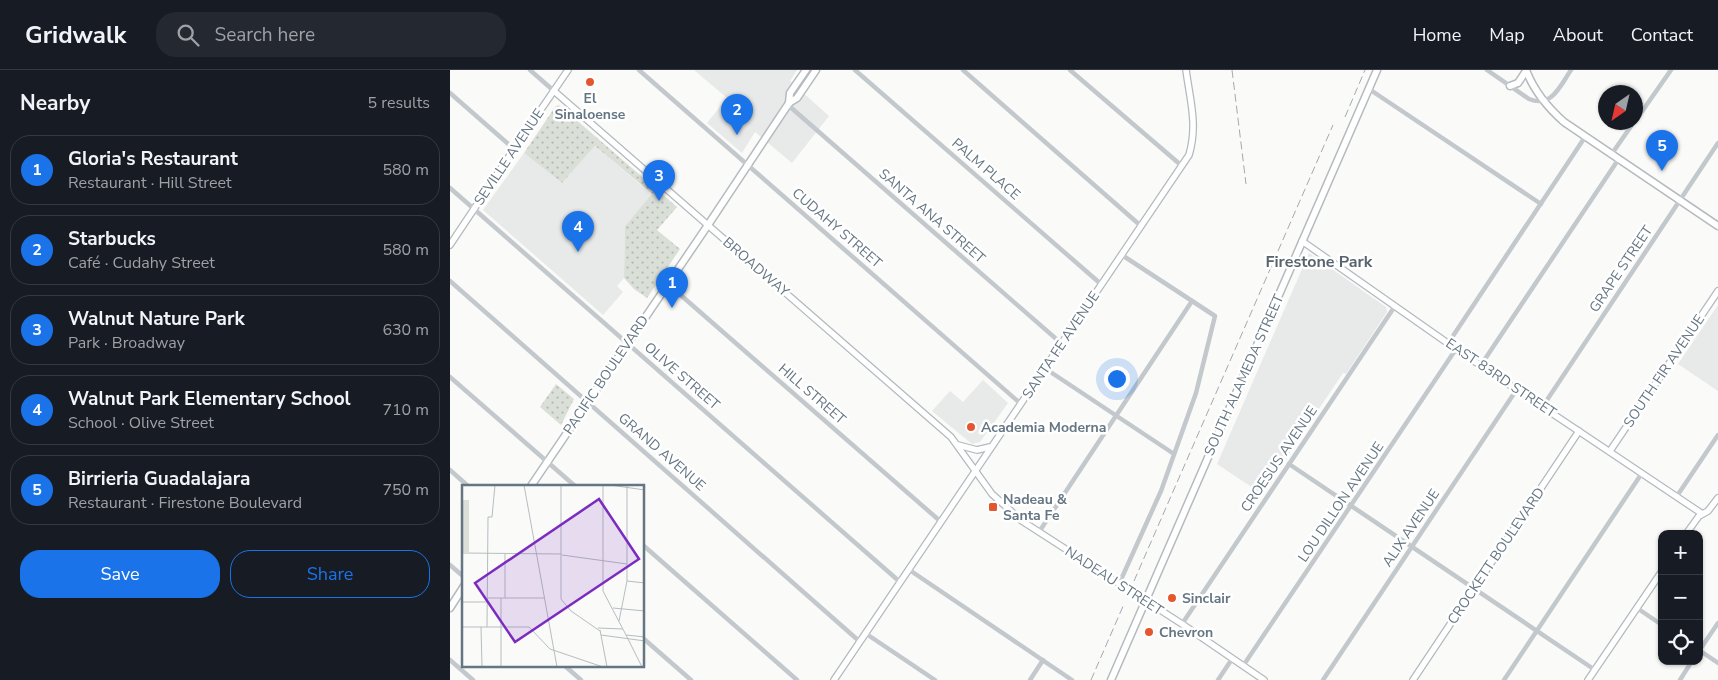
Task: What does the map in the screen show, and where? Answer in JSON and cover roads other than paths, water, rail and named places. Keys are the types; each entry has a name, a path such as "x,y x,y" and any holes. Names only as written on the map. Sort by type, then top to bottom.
{"main road":[{"path":"788,104 790,93 806,70"},
{"path":"788,104 797,98 816,70"},
{"name":"SOUTH ALAMEDA STREET","path":"1111,680 1377,70"},
{"path":"1510,86 1518,83 1526,71 1543,102 1564,122 1585,138 1718,226"},
{"name":"PACIFIC BOULEVARD","path":"532,485 788,104"},
{"path":"450,608 462,589"}],"street":[{"name":"BROADWAY","path":"530,70 944,431 958,445 974,470"},
{"name":"SEVILLE AVENUE","path":"450,245 568,70"},
{"name":"CUDAHY STREET","path":"639,70 1021,404"},
{"name":"PALM PLACE","path":"855,70 1102,285"},
{"path":"963,70 1142,226"},
{"path":"1070,70 1182,166"},
{"path":"1487,70 1529,99 1537,102 1543,102 1554,95 1571,70"},
{"path":"1643,109 1670,70"},
{"name":"SANTA FE AVENUE","path":"834,680 974,470 1046,369 1189,155 1194,129 1184,71"},
{"path":"1369,89 1540,204"},
{"path":"450,94 514,148"},
{"name":"SANTA ANA STREET","path":"788,104 1062,344"},
{"path":"1611,155 1629,130"},
{"path":"1449,342 1585,138"},
{"name":"GRAPE STREET","path":"1543,406 1718,143"},
{"path":"1481,365 1618,160"},
{"name":"OLIVE STREET","path":"450,188 900,582"},
{"name":"EAST 83RD STREET","path":"1302,241 1449,342 1456,349 1701,513"},
{"path":"1120,584 1161,491 1196,394 1215,316 1122,255"},
{"name":"GRAND AVENUE","path":"450,281 859,641"},
{"name":"HILL STREET","path":"668,284 940,521"},
{"name":"SOUTH FIR AVENUE","path":"1610,451 1718,291"},
{"path":"1039,532 1192,301"},
{"name":"CROESUS AVENUE","path":"1182,624 1395,306"},
{"name":"LOU DILLON AVENUE","path":"1243,666 1456,349"},
{"path":"1046,369 1174,454"},
{"path":"450,377 574,485"},
{"name":"ALIX AVENUE","path":"1323,680 1517,389"},
{"name":"CROCKETT BOULEVARD","path":"1412,680 1580,431"},
{"path":"1677,496 1718,435"},
{"path":"958,445 977,450 991,447"},
{"path":"1289,464 1595,670"},
{"path":"450,470 467,485"},
{"name":"NADEAU STREET","path":"974,470 998,501 1039,532 1182,624 1264,680"},
{"path":"1504,680 1642,473"},
{"path":"1689,530 1701,513 1708,511 1718,498"},
{"path":"645,547 797,680"},
{"path":"450,565 462,575"},
{"path":"908,569 1072,680"},
{"path":"1588,680 1659,575"},
{"path":"1637,608 1658,622"},
{"path":"1703,645 1718,623"},
{"path":"865,633 936,680"},
{"path":"645,640 691,680"},
{"path":"1703,654 1718,663"},
{"path":"1218,680 1232,659"},
{"path":"450,660 473,680"},
{"path":"1030,680 1043,660"},
{"path":"1680,680 1689,665"},
{"path":"567,668 581,680"}],"railway":[{"path":"1232,70 1246,184"},
{"path":"1345,117 1365,70"},
{"path":"1134,581 1333,125"},
{"path":"1091,680 1124,604"}],"place":[{"name":"El Sinaloense","path":"590,82"},
{"name":"Starbucks","path":"737,135"},
{"name":"Birrieria Guadalajara","path":"1662,171"},
{"name":"Walnut Nature Park","path":"659,201"},
{"name":"Walnut Park Elementary School","path":"578,252"},
{"name":"Gloria's Restaurant","path":"672,308"},
{"name":"Academia Moderna","path":"971,427"},
{"name":"Nadeau & Santa Fe","path":"993,507"},
{"name":"Sinclair","path":"1172,598"},
{"name":"Chevron","path":"1149,632"}],"district":[{"name":"Firestone Park","path":"1319,262"}]}
